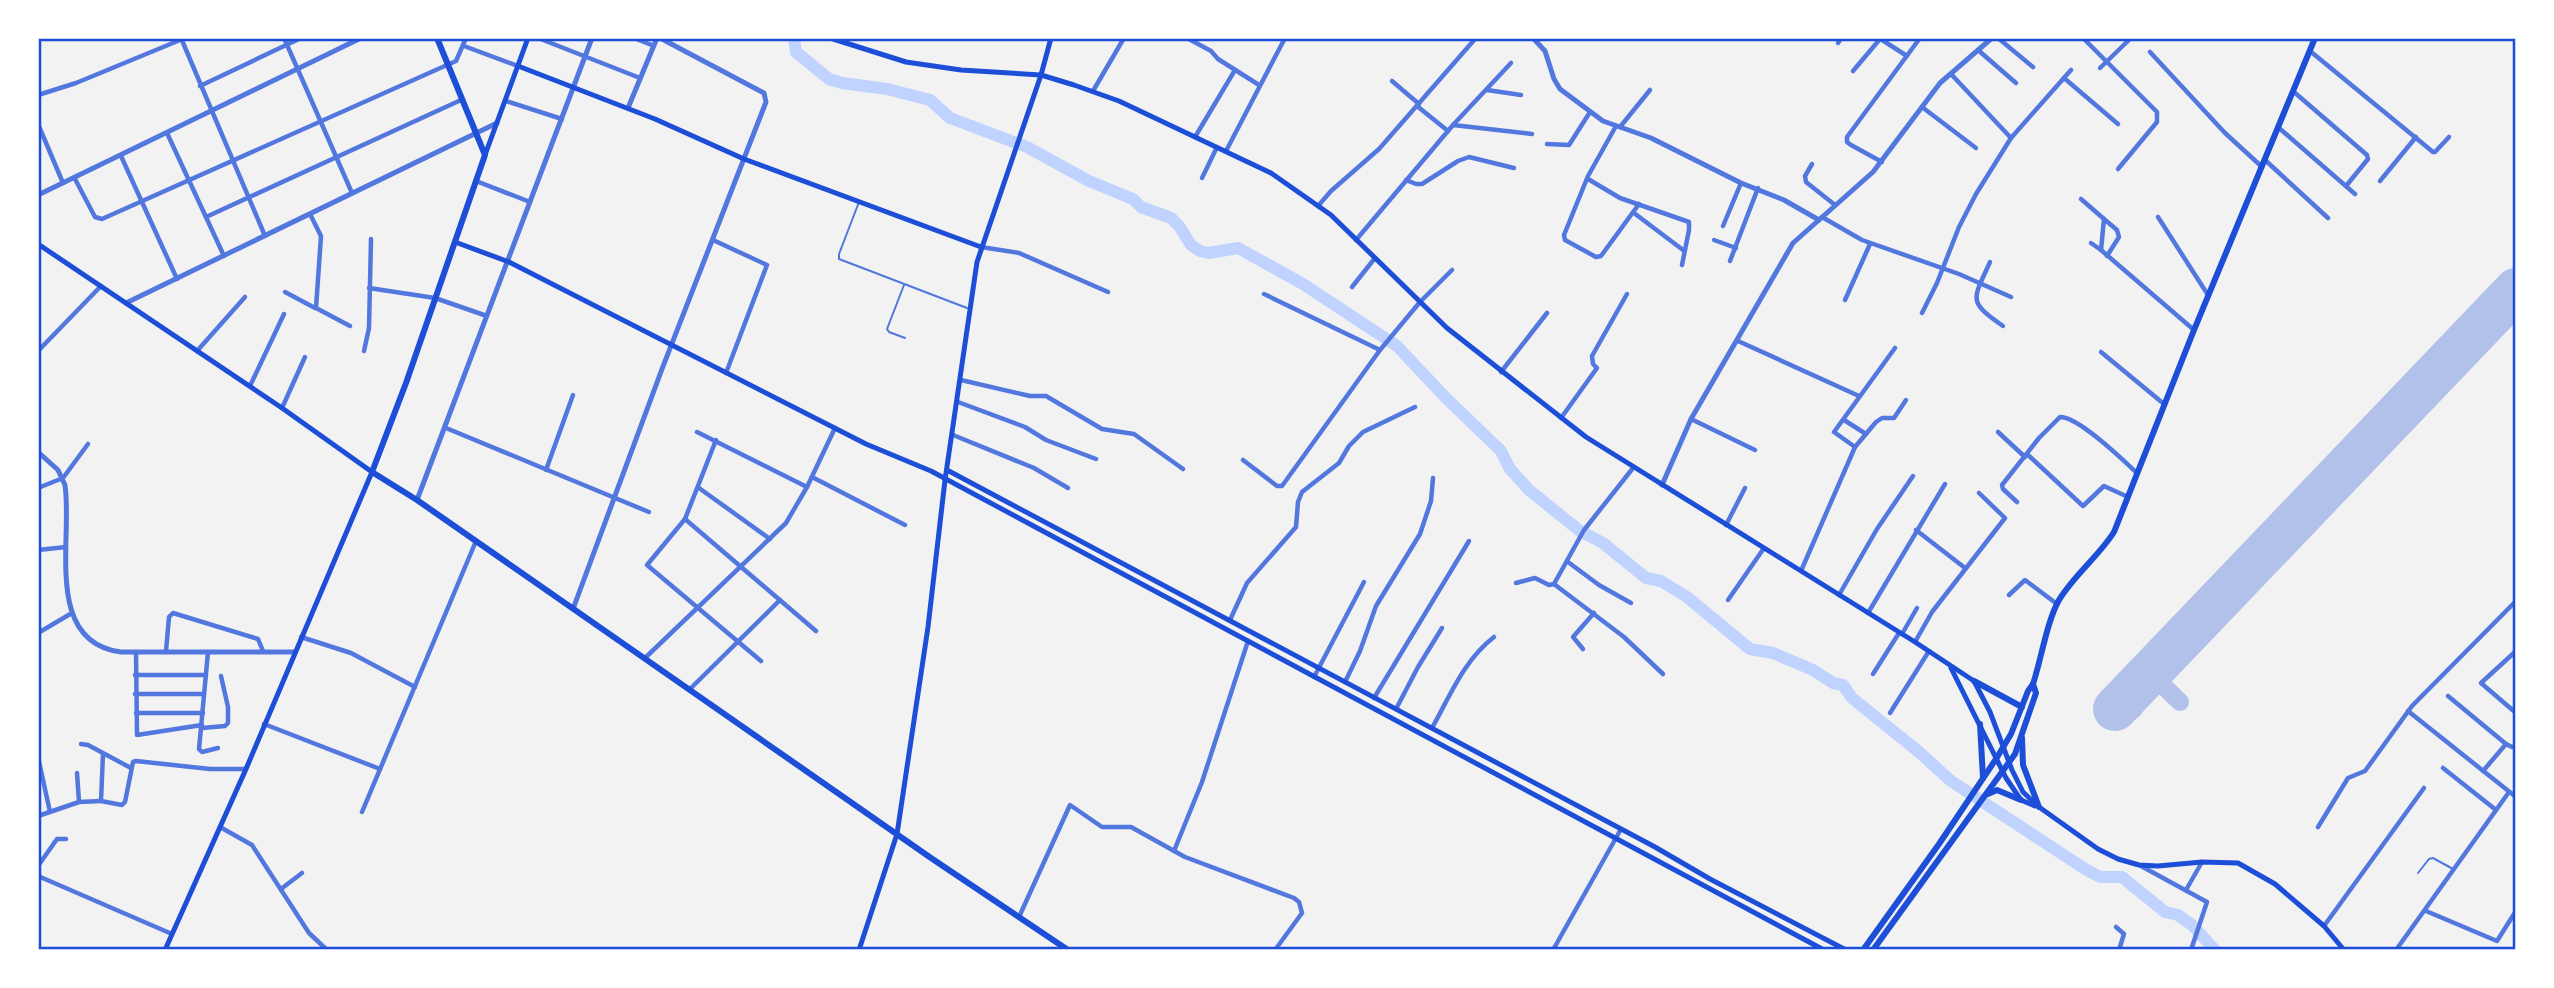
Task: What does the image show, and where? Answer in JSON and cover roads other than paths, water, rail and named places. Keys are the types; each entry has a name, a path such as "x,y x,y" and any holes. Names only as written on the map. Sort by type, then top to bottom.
{"main road":[{"path":"437,38 485,155"},
{"path":"165,950 246,769 397,410 528,38"},
{"path":"830,38 906,62 1041,75 1093,91 1271,173 1318,206 1447,328 1561,418 1633,468 1974,681 2022,707"},
{"path":"859,950 897,834 928,627 945,480 981,247 1019,143 1051,38"},
{"path":"1863,950 1970,800 2003,748 2034,684 2057,604 2073,579 2114,532 2315,38"},
{"path":"518,66 628,108 744,159 981,247"},
{"path":"455,242 509,262 894,458 931,471 1824,950"},
{"path":"38,244 417,500 1068,950"},
{"path":"947,470 1846,950"},
{"path":"1103,564 1108,555"},
{"path":"1220,627 1227,619"},
{"path":"1950,665 1996,759 2021,800"},
{"path":"1974,681 1990,712 2023,792 2039,807 2098,849 2139,865 2238,863 2275,884 2324,926 2344,950"},
{"path":"1873,950 2015,754 2036,693 2034,684"},
{"path":"1980,724 1983,779"},
{"path":"2022,735 2023,765 2039,807"},
{"path":"1452,751 1457,742"},
{"path":"1986,795 1997,790 2039,807"},
{"path":"1650,857 1655,847"}],"street":[{"path":"284,38 352,193"},
{"path":"200,86 301,38"},
{"path":"38,195 361,38"},
{"path":"75,179 95,217 102,219 456,61 466,38"},
{"path":"538,38 640,78"},
{"path":"417,500 592,38"},
{"path":"634,38 654,46"},
{"path":"573,609 766,102 766,95 658,38 628,108"},
{"path":"1093,91 1124,38"},
{"path":"1187,38 1211,51 1216,58 1259,85"},
{"path":"1226,150 1285,38"},
{"path":"1533,38 1545,51 1560,89 1590,112 1618,127 1651,138 1741,183 1758,188 1870,244 1942,267 2011,297"},
{"path":"1882,162 1851,145 1847,142 1847,137 1920,38"},
{"path":"1662,485 1691,419 1793,243 1882,162 1922,107 1951,74 1992,38"},
{"path":"1998,38 2033,67"},
{"path":"2083,38 2157,112 2157,122 2118,169"},
{"path":"2100,68 2131,38"},
{"path":"38,95 76,83 182,39 266,237"},
{"path":"1318,206 1331,191 1367,162 1475,39"},
{"path":"1853,71 1880,39 1907,56"},
{"path":"464,46 518,66"},
{"path":"1977,49 2016,83"},
{"path":"2150,51 2225,133 2328,218"},
{"path":"2310,51 2434,152 2449,137"},
{"path":"1356,240 1453,125 1511,64"},
{"path":"1195,137 1235,70"},
{"path":"1922,313 1958,227 1976,194 2011,138 2071,70"},
{"path":"1951,74 2011,138"},
{"path":"2064,78 2118,124"},
{"path":"1392,81 1448,131"},
{"path":"1486,90 1521,95"},
{"path":"1639,204 1598,257 1565,240 1564,235 1588,179 1618,127 1650,90"},
{"path":"2294,92 2366,152 2368,159 2346,186"},
{"path":"206,217 461,100"},
{"path":"506,101 562,119"},
{"path":"1922,107 1976,148"},
{"path":"1547,144 1569,145 1590,112"},
{"path":"126,303 497,123"},
{"path":"38,124 63,184"},
{"path":"1453,125 1532,134"},
{"path":"2279,128 2354,194"},
{"path":"167,133 224,257"},
{"path":"2380,181 2416,137"},
{"path":"1202,178 1217,147"},
{"path":"121,156 177,280"},
{"path":"1406,180 1422,184 1469,157 1514,168"},
{"path":"1812,164 1805,176 1806,182 1835,205"},
{"path":"1588,179 1620,198 1689,222 1682,265"},
{"path":"476,181 531,202"},
{"path":"1723,226 1741,183"},
{"path":"1730,261 1758,188"},
{"path":"2081,198 2117,230 2119,237 2107,256"},
{"path":"1633,213 1683,250"},
{"path":"310,214 321,236 316,308"},
{"path":"2158,217 2208,296"},
{"path":"2101,250 2104,219"},
{"path":"364,351 369,328 371,239"},
{"path":"713,240 767,265 726,373"},
{"path":"1714,240 1736,248"},
{"path":"2091,243 2194,331"},
{"path":"1845,300 1870,244"},
{"path":"981,247 1019,253 1108,292"},
{"path":"1352,287 1375,258"},
{"path":"1990,262 1977,292 1977,304 1983,313 2003,326"},
{"path":"1243,460 1277,486 1282,485 1380,350 1420,302 1452,270"},
{"path":"38,351 101,286"},
{"path":"369,288 435,298 487,316"},
{"path":"285,292 350,326"},
{"path":"1264,294 1380,350"},
{"path":"1561,418 1597,368 1592,364 1592,356 1628,294"},
{"path":"197,352 245,297"},
{"path":"1502,372 1547,313"},
{"path":"250,386 284,314"},
{"path":"1738,341 1860,396"},
{"path":"1855,447 1834,432 1895,348"},
{"path":"2101,352 2164,404"},
{"path":"282,408 305,357"},
{"path":"961,380 1030,397 1046,396 1102,429 1134,434 1183,469"},
{"path":"546,470 573,395"},
{"path":"1801,571 1855,447 1882,418 1894,418 1906,400"},
{"path":"958,402 1025,427 1046,440 1096,459"},
{"path":"1227,619 1247,583 1296,527 1298,502 1302,492 1339,463 1349,446 1363,432 1415,407"},
{"path":"2017,502 2002,487 2051,425 2064,416 2101,440 2137,473"},
{"path":"1691,419 1755,450"},
{"path":"1844,420 1866,434"},
{"path":"446,428 649,512"},
{"path":"645,658 792,515 835,428"},
{"path":"697,432 807,487"},
{"path":"1998,432 2082,505 2085,506 2104,486 2128,496"},
{"path":"953,435 1034,468 1068,488"},
{"path":"716,440 685,519 647,565 761,661"},
{"path":"38,488 63,478 88,444"},
{"path":"38,452 63,478 72,613 80,631 100,648 121,652 295,652"},
{"path":"1516,583 1535,578 1549,585 1554,583 1583,532 1633,468"},
{"path":"1839,595 1913,476"},
{"path":"812,477 905,525"},
{"path":"1345,682 1360,651 1376,606 1408,558 1424,526 1431,501 1433,478"},
{"path":"1868,614 1945,484"},
{"path":"699,488 770,538"},
{"path":"1726,525 1745,488"},
{"path":"1915,642 1965,568 2006,518 1979,492"},
{"path":"685,519 816,631"},
{"path":"1916,530 1965,568"},
{"path":"362,812 476,541"},
{"path":"1374,698 1469,541"},
{"path":"38,550 66,547"},
{"path":"1728,600 1764,548"},
{"path":"1568,562 1599,585 1631,603"},
{"path":"2009,594 2025,580 2057,604"},
{"path":"1314,677 1364,582"},
{"path":"1554,583 1642,652 1663,674"},
{"path":"690,690 779,600"},
{"path":"2318,828 2348,778 2365,771 2408,711 2515,601"},
{"path":"1873,674 1917,608"},
{"path":"38,634 72,613"},
{"path":"166,651 169,617 173,613 257,639 262,651"},
{"path":"1583,649 1573,637 1594,613"},
{"path":"1396,709 1442,628"},
{"path":"1432,728 1466,666 1480,647 1494,637"},
{"path":"302,638 351,653 415,687"},
{"path":"1174,851 1198,792 1248,641"},
{"path":"1890,713 1929,651"},
{"path":"2514,711 2482,683 2515,651"},
{"path":"136,652 136,733 140,736 202,727 218,728 228,723 228,707 221,676"},
{"path":"208,652 200,751 218,748"},
{"path":"135,676 206,676"},
{"path":"135,694 204,695"},
{"path":"2448,696 2505,744 2515,746"},
{"path":"2514,711 2515,704"},
{"path":"2408,711 2515,797"},
{"path":"136,713 203,713"},
{"path":"264,724 380,769"},
{"path":"81,744 131,768"},
{"path":"2483,771 2505,744"},
{"path":"101,801 103,754"},
{"path":"38,757 50,812"},
{"path":"38,816 79,802 101,801 122,805 125,802 131,768 136,761 210,769 246,769"},
{"path":"2443,768 2496,810"},
{"path":"77,773 79,802"},
{"path":"2324,926 2424,788"},
{"path":"2396,950 2509,792"},
{"path":"1020,916 1070,805 1102,827 1131,827 1174,851 1284,893 1299,902 1302,913 1275,950"},
{"path":"220,827 252,845 309,933 327,950"},
{"path":"1553,950 1621,829"},
{"path":"38,866 57,839 66,839"},
{"path":"2186,890 2202,862"},
{"path":"2139,865 2207,902 2191,950"},
{"path":"281,889 302,873"},
{"path":"38,876 172,934"},
{"path":"2426,911 2497,941 2514,914"},
{"path":"2116,927 2123,931 2124,936 2119,950"}],"lane":[{"path":"859,201 839,259 967,308"},
{"path":"904,284 887,330 905,338"},
{"path":"2418,873 2428,859 2433,858 2454,870"}],"waterway":[{"path":"794,38 796,52 829,79 930,100 950,118 1027,147 1089,181 1133,199 1141,207 1171,218 1191,245 1200,251 1209,253 1238,248 1303,284 1397,346 1501,451 1510,469 1529,490 1580,531 1603,543 1646,578 1661,581 1687,597 1750,649 1773,653 1813,670 1833,683 1843,685 1852,698 1951,781 2085,869 2100,877 2122,877 2165,912 2178,915 2192,925 2215,950"}]}
